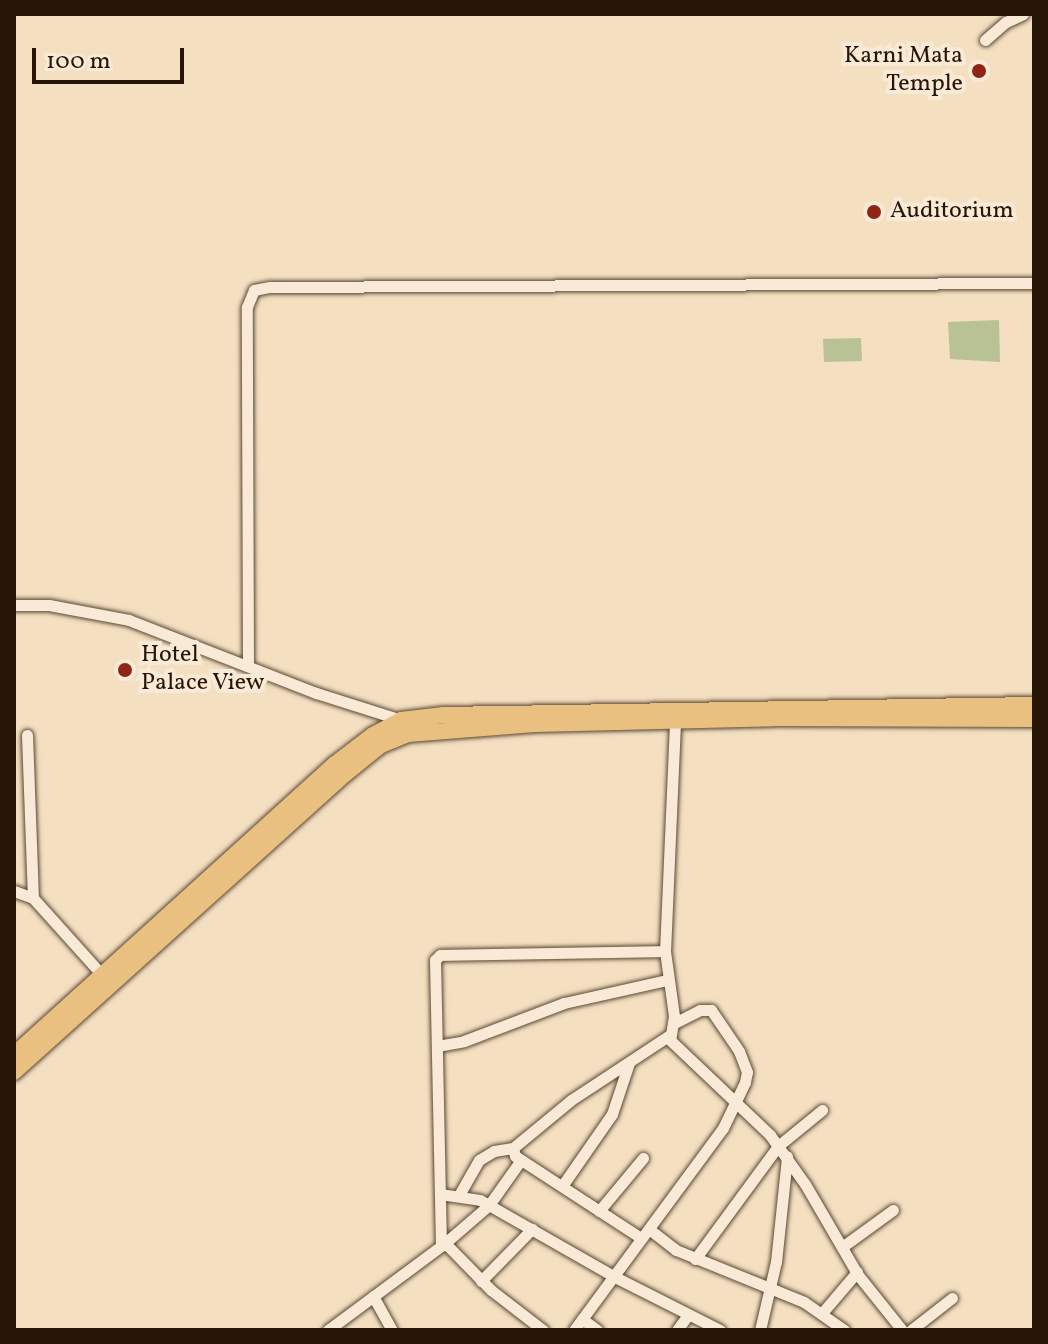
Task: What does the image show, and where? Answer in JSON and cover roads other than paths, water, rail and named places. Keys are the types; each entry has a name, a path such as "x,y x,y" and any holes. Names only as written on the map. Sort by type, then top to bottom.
{"main road":[{"path":"14,1055 335,764 373,735 401,720 444,715 1034,705"},
{"path":"14,1072 381,745 408,734 445,728 774,718 1034,719"}],"street":[{"path":"985,40 1006,22 1023,14"},
{"path":"248,665 247,307 254,290 270,287 1034,283"},
{"path":"14,605 49,605 129,620 316,693 401,720"},
{"path":"675,723 665,951 673,1045 738,1102 788,1157 857,1272 902,1330"},
{"path":"27,735 33,898"},
{"path":"15,892 33,898 102,975"},
{"path":"543,1330 481,1281 443,1244 433,965 440,955 665,951"},
{"path":"437,1046 464,1041 564,1003 667,980"},
{"path":"459,1195 479,1160 494,1151 513,1148 571,1100 629,1063 700,1010 711,1010 717,1017 739,1051 747,1072 738,1102 679,1191 574,1330"},
{"path":"562,1186 612,1114 629,1063"},
{"path":"695,1259 778,1146 822,1110"},
{"path":"513,1148 521,1160 599,1211 695,1259 822,1313 844,1330"},
{"path":"760,1330 788,1157"},
{"path":"599,1211 643,1158"},
{"path":"328,1330 443,1244 489,1205 521,1160"},
{"path":"440,1194 459,1195 489,1205 613,1276 720,1330"},
{"path":"842,1247 893,1210"},
{"path":"481,1281 532,1229"},
{"path":"822,1313 857,1272"},
{"path":"373,1296 392,1330"},
{"path":"911,1330 952,1298"},
{"path":"677,1330 687,1316"},
{"path":"582,1319 597,1330"}],"place":[{"name":"Karni Mata Temple","path":"979,71"},
{"name":"Auditorium","path":"874,212"},
{"name":"Hotel Palace View","path":"125,670"}]}
